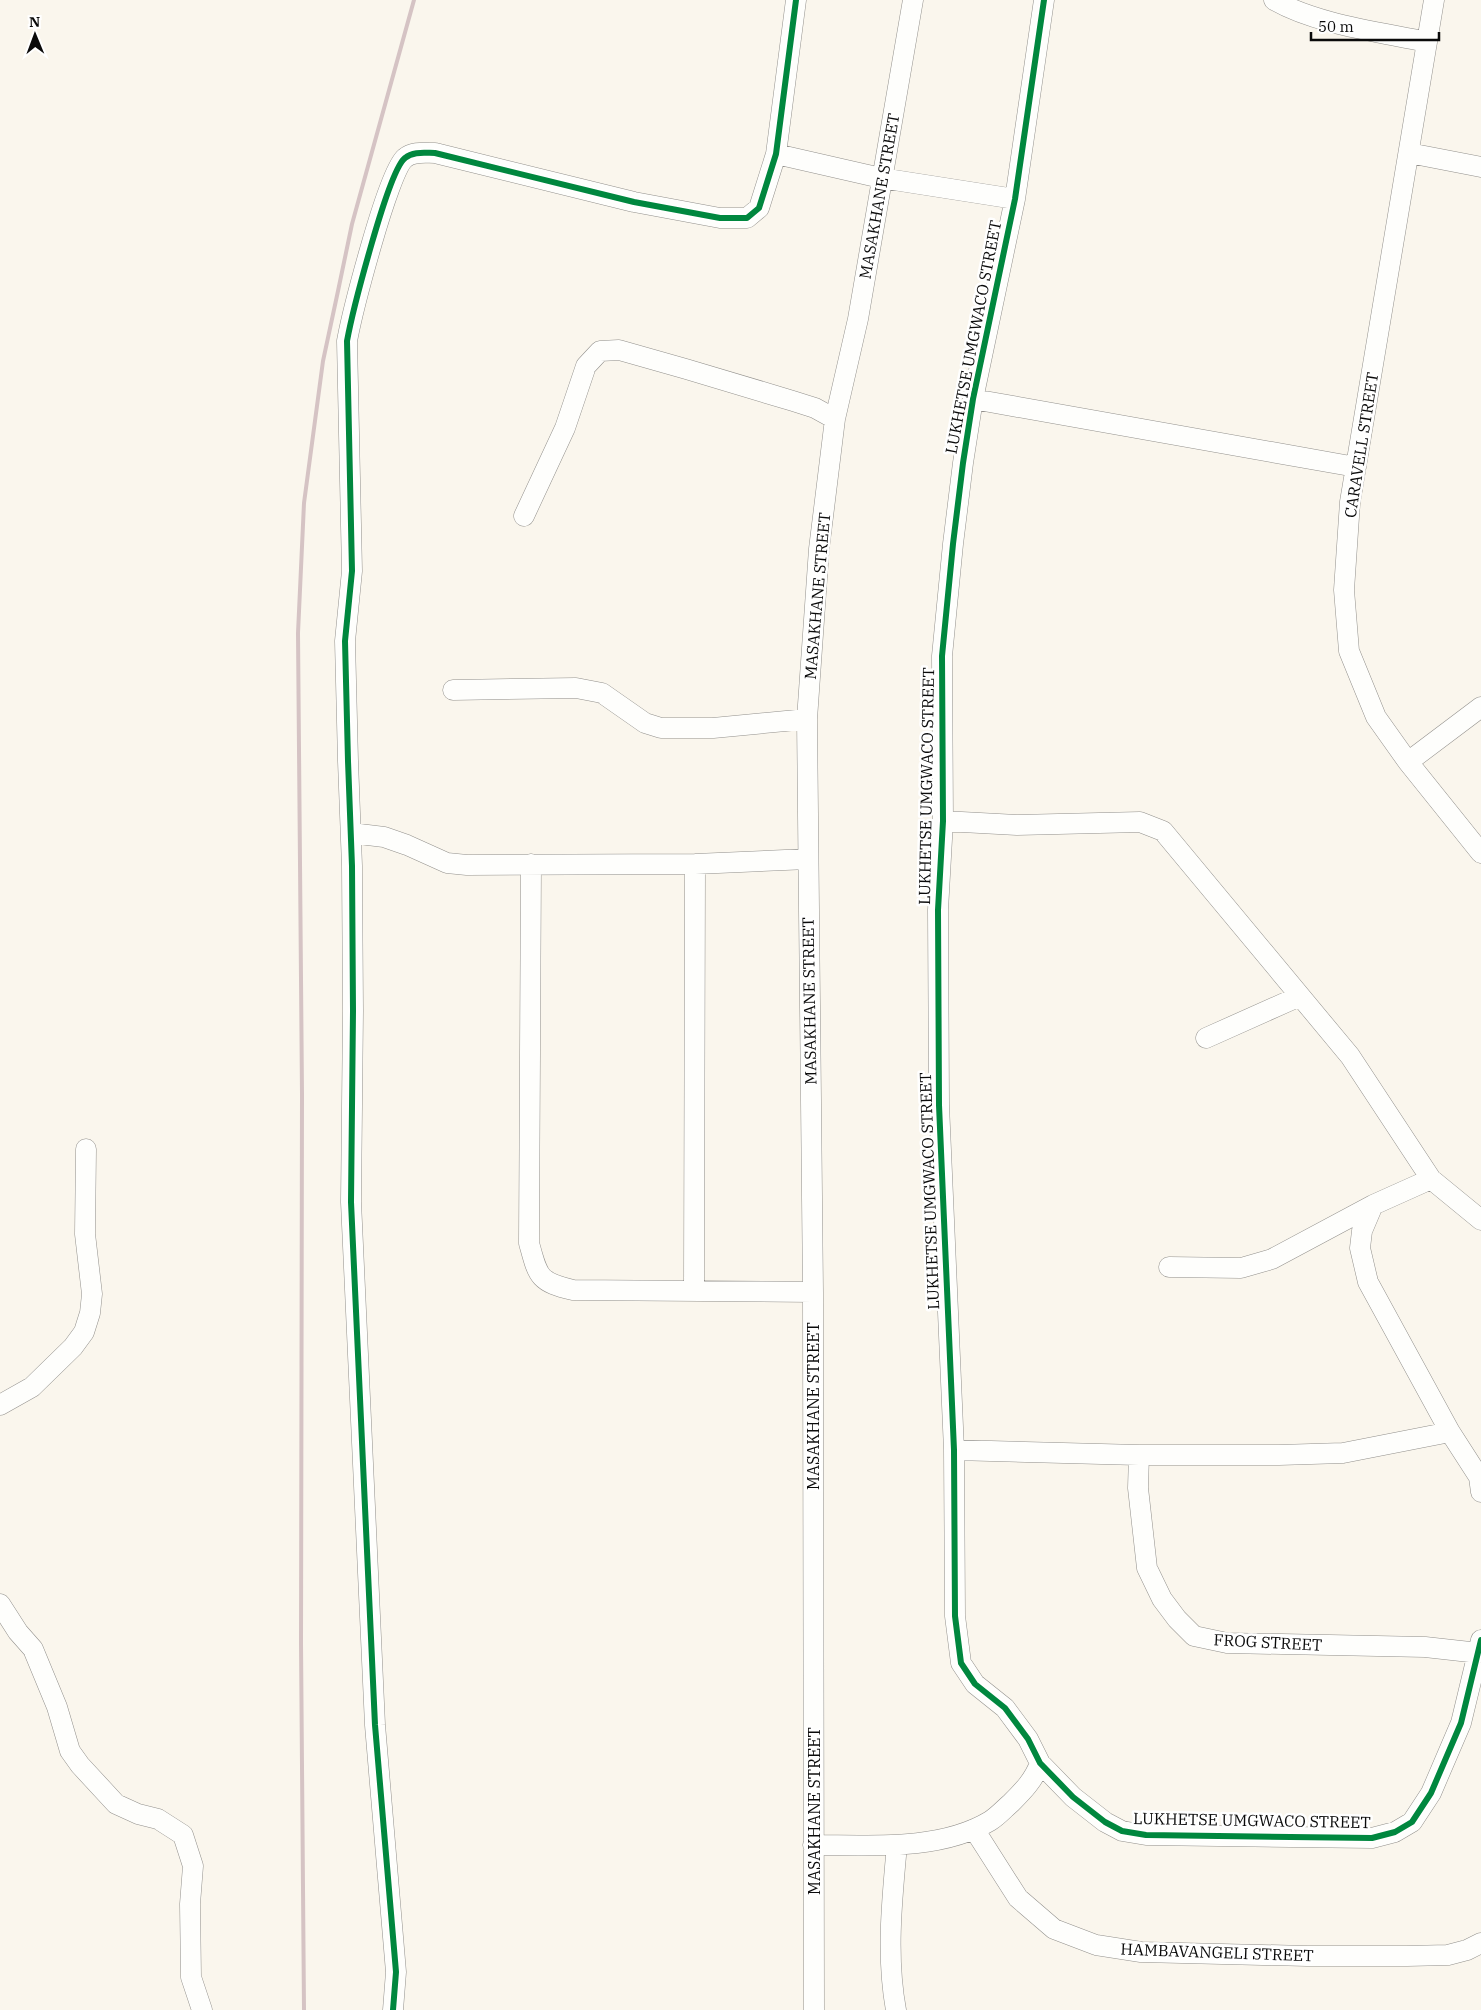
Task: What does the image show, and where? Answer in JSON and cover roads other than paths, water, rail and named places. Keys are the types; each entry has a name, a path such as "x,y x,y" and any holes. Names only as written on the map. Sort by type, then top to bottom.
{"street":[{"path":"393,2010 396,1972 375,1725 351,1202 353,1002 351,833 345,641 352,571 347,342 354,308 369,255 399,165 405,157 420,152 435,153 634,202 720,218 746,218 759,208 776,154 796,0"},
{"name":"MASAKHANE STREET","path":"814,2010 813,1292 806,719 820,550 835,419 858,319 913,0"},
{"name":"LUKHETSE UMGWACO STREET","path":"1044,0 1015,199 973,399 952,544 942,656 943,820 938,910 939,1105 954,1450 955,1616 960,1663 974,1684 1005,1708 1028,1739 1040,1763 1073,1797 1105,1822 1122,1831 1146,1835 1178,1836 1372,1838 1395,1832 1412,1822 1431,1793 1461,1723 1480,1646"},
{"path":"1274,0 1318,17 1427,42"},
{"name":"CARAVELL STREET","path":"1434,0 1350,502 1344,590 1349,651 1376,717 1408,762 1481,853"},
{"path":"1409,153 1481,167"},
{"path":"776,154 881,178 1015,199"},
{"path":"524,516 565,428 586,366 600,351 619,350 686,369 816,408 835,419"},
{"path":"973,399 1356,467"},
{"path":"453,690 576,688 602,693 645,723 662,728 713,728 806,719"},
{"path":"1408,762 1481,707"},
{"path":"943,820 1017,825 1140,822 1163,831 1350,1056 1431,1179 1481,1220"},
{"path":"351,833 384,837 447,863 467,865 695,864 808,859"},
{"path":"531,864 528,1243 536,1270 551,1285 573,1290 813,1292"},
{"path":"694,1291 695,864"},
{"path":"1206,1038 1300,996"},
{"path":"0,1405 32,1387 73,1348 84,1332 90,1313 92,1294 84,1234 86,1149"},
{"path":"1169,1267 1241,1268 1272,1259 1373,1205 1431,1179"},
{"path":"1373,1205 1362,1231 1360,1248 1368,1282 1450,1432 1479,1477 1481,1492"},
{"path":"954,1450 1139,1455 1343,1453 1450,1432"},
{"name":"FROG STREET","path":"1139,1455 1138,1488 1147,1568 1162,1600 1194,1636 1227,1643 1480,1646"},
{"path":"0,1604 18,1632 33,1649 57,1707 70,1751 80,1765 116,1804 138,1814 158,1819 183,1835 193,1866 190,1904 191,1977 202,2010"},
{"path":"813,1845 897,1845 951,1837 974,1829 992,1820 1022,1792 1036,1774 1040,1763"},
{"name":"HAMBAVANGELI STREET","path":"974,1829 1018,1898 1054,1929 1096,1945 1140,1952 1368,1956 1448,1955 1467,1950 1481,1943"},
{"path":"896,2010 892,1992 891,1948 892,1898 897,1845"}],"railway":[{"path":"304,2010 301,1643 302,1094 298,633 304,503 323,361 352,224 414,0"}]}
